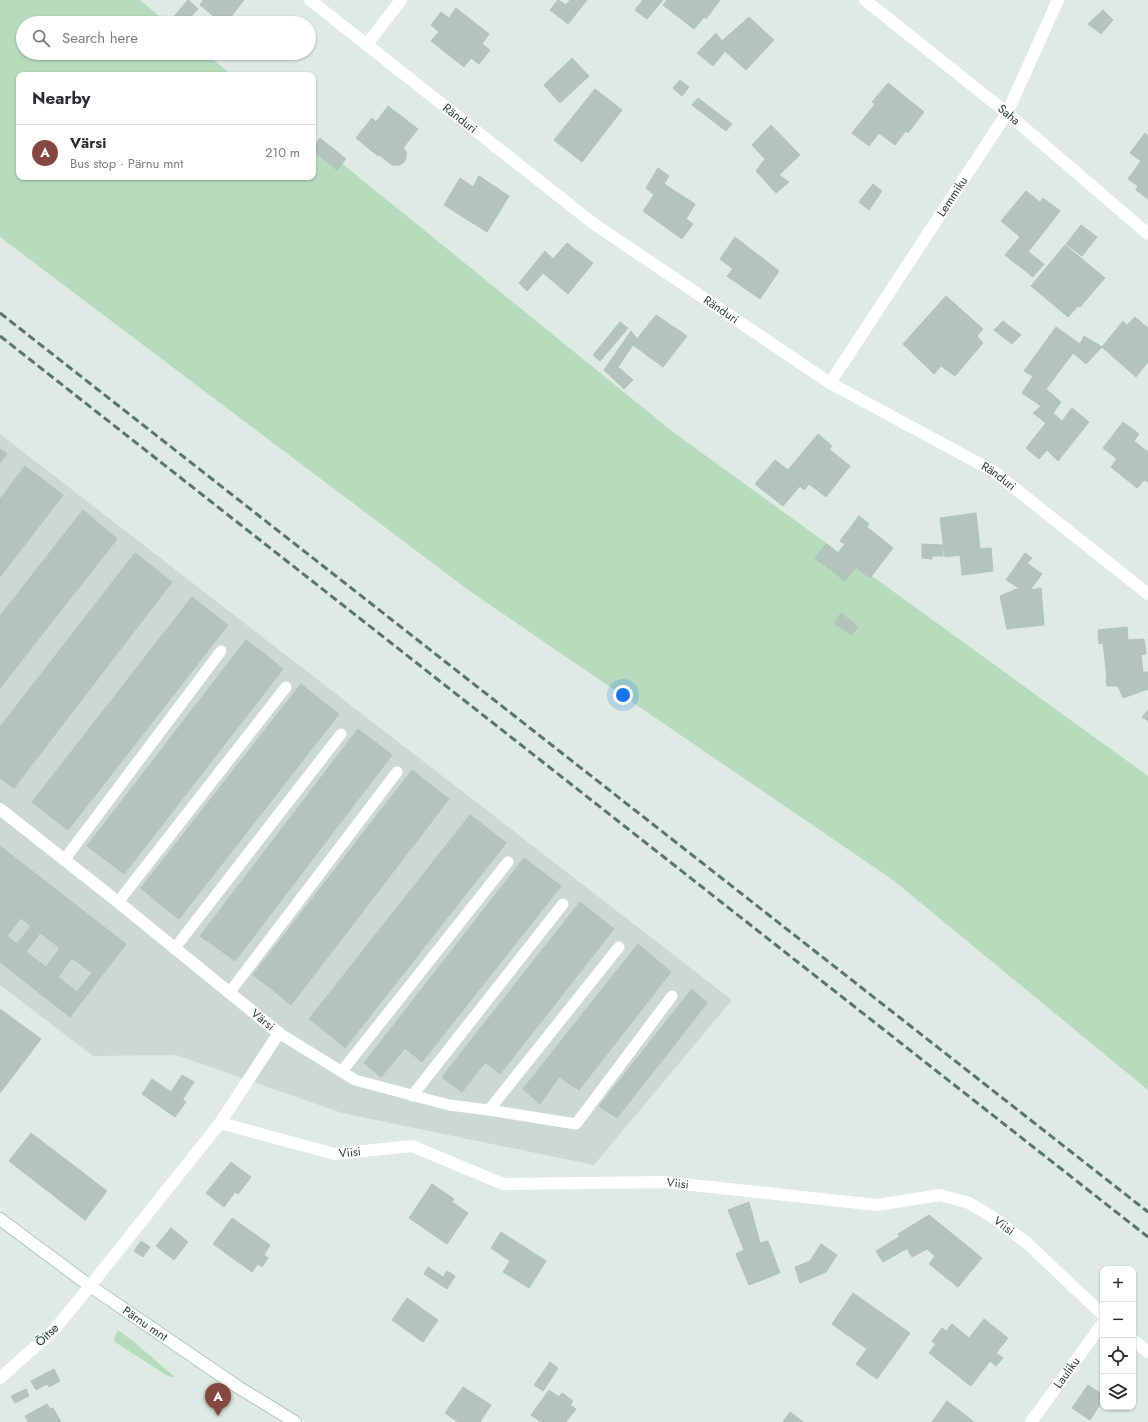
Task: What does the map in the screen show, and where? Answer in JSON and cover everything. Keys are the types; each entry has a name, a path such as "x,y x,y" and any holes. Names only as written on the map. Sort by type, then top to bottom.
{"street":[{"name":"Ränduri","path":"310,0 594,224 830,383 993,471 1148,594"},
{"path":"367,44 401,0"},
{"name":"Saha","path":"865,0 1007,113 1148,234"},
{"name":"Lemmiku","path":"830,383 1007,113 1058,0"},
{"name":"Värsi","path":"0,809 118,902 279,1033 220,1123 90,1286"},
{"name":"Viisi","path":"220,1123 335,1154 412,1146 503,1184 664,1182 877,1205 940,1195 969,1203 991,1216 1027,1244 1100,1312"},
{"name":"Pärnu mnt","path":"0,1219 90,1286 238,1387 295,1422"},
{"name":"Õitse","path":"0,1378 54,1330 90,1286"},
{"name":"Lauliku","path":"1031,1422 1100,1327"},
{"path":"1136,1342 1148,1352"}],"lane":[{"path":"64,860 221,651"},
{"path":"118,902 286,687"},
{"path":"174,949 341,734"},
{"path":"229,993 397,772"},
{"path":"342,1071 508,862"},
{"path":"412,1096 563,904"},
{"path":"489,1110 619,947"},
{"path":"279,1033 355,1080 449,1106 489,1110 576,1124 672,996"}],"shaded area":[{"path":"0,434 732,1000 594,1165 342,1113 176,1055 93,1056 0,985"}],"green space":[{"path":"0,0 140,0 159,16 16,16 16,60 214,60 228,72 16,72 16,180 316,180 316,142 673,432 1148,776 1148,1090 893,880 471,592 0,237"},
{"path":"118,1330 175,1377 166,1375 115,1342 114,1338"}],"building":[{"path":"188,0 198,9 192,16 174,16"},
{"path":"203,0 244,0 231,16 213,16 200,5"},
{"path":"558,0 566,5 570,0 587,0 568,24 550,10"},
{"path":"643,0 663,0 647,19 635,10"},
{"path":"667,0 720,0 706,19 704,17 694,29 663,5"},
{"path":"456,8 489,34 482,44 490,50 479,64 471,58 464,67 431,41 439,32 431,25 441,12 449,18"},
{"path":"1103,10 1113,20 1101,34 1088,24"},
{"path":"749,17 774,40 746,70 725,51 713,66 697,53 716,33 722,41"},
{"path":"572,58 589,76 560,103 544,85"},
{"path":"680,80 689,87 682,96 673,88"},
{"path":"888,83 924,112 908,133 906,131 895,145 879,133 869,146 852,133 875,104 872,102"},
{"path":"595,89 622,110 582,162 554,140"},
{"path":"698,98 732,124 726,131 692,105"},
{"path":"388,106 418,129 403,148 406,151 406,158 400,165 392,165 379,155 378,156 356,138 372,118 376,122"},
{"path":"771,125 800,155 779,175 789,182 776,193 756,171 765,159 752,145"},
{"path":"1145,133 1148,136 1148,199 1136,190 1138,186 1128,179 1141,161 1130,153"},
{"path":"320,138 346,159 337,170 316,153 316,143"},
{"path":"658,168 669,176 664,184 695,204 686,219 693,224 682,239 643,211 654,195 646,188"},
{"path":"479,176 509,196 487,232 444,205 460,178 473,187"},
{"path":"873,184 882,191 869,210 859,202"},
{"path":"1026,191 1040,202 1043,198 1060,211 1032,247 1001,221"},
{"path":"1081,225 1097,237 1082,256 1066,244"},
{"path":"735,237 779,271 760,299 727,276 733,269 720,259"},
{"path":"1020,237 1032,247 1028,252 1016,242"},
{"path":"1016,242 1044,264 1033,277 1005,255"},
{"path":"567,243 593,263 568,294 543,273 527,291 519,283 545,251 553,259"},
{"path":"1065,245 1105,278 1080,307 1078,306 1068,317 1031,286"},
{"path":"946,296 983,329 977,336 983,343 955,376 941,366 934,374 903,344"},
{"path":"656,315 687,336 663,367 633,345 618,367 633,380 624,389 604,370 631,331 637,339"},
{"path":"1135,317 1148,328 1148,362 1136,377 1102,347 1123,321 1127,325"},
{"path":"1003,321 1021,335 1012,344 994,330"},
{"path":"620,322 628,328 600,361 593,355"},
{"path":"1056,327 1080,344 1084,336 1102,347 1086,364 1073,353 1046,389 1061,402 1053,413 1062,421 1072,408 1089,422 1058,461 1047,450 1039,459 1026,448 1046,423 1033,413 1041,406 1022,393 1033,376 1024,371"},
{"path":"1123,422 1139,434 1134,441 1148,452 1148,482 1144,480 1137,488 1111,467 1117,459 1103,448"},
{"path":"818,434 832,446 829,449 850,466 826,497 809,484 804,490 800,486 783,506 755,484 775,460 788,470"},
{"path":"0,449 7,454 0,463"},
{"path":"25,466 46,482 0,542 0,499"},
{"path":"46,482 63,495 0,577 0,542"},
{"path":"83,510 117,539 0,688 0,616"},
{"path":"976,513 980,549 991,548 993,571 962,575 960,555 945,557 940,518"},
{"path":"859,516 869,524 867,527 893,548 870,578 838,553 845,544 840,541"},
{"path":"826,544 856,567 845,581 815,558"},
{"path":"922,544 943,545 943,556 932,556 932,559 922,558"},
{"path":"135,553 172,582 14,788 0,778 0,727"},
{"path":"1025,553 1032,558 1027,563 1042,574 1030,590 1041,588 1044,625 1007,629 1000,596 1019,588 1006,580"},
{"path":"192,597 211,612 51,817 32,802"},
{"path":"211,612 228,625 68,830 51,817"},
{"path":"841,613 858,627 851,635 834,623"},
{"path":"1127,627 1128,640 1144,639 1146,654 1141,655 1143,672 1148,672 1148,689 1123,698 1118,686 1107,686 1103,643 1099,644 1098,630"},
{"path":"246,640 266,655 107,861 87,846"},
{"path":"266,655 283,669 124,874 107,861"},
{"path":"301,684 322,701 162,906 141,888"},
{"path":"322,701 339,714 179,919 162,906"},
{"path":"1148,710 1148,721 1142,717"},
{"path":"358,729 375,742 217,948 200,936"},
{"path":"375,742 392,755 235,961 217,948"},
{"path":"412,770 432,786 274,991 253,975"},
{"path":"432,786 449,799 291,1005 274,991"},
{"path":"470,815 491,831 330,1035 309,1019"},
{"path":"491,831 506,843 345,1048 330,1035"},
{"path":"0,846 126,944 70,1017 0,962","holes":["21,918 31,926 17,944 7,936","40,933 60,948 46,967 26,952","72,958 92,973 77,992 58,977"]},
{"path":"524,858 561,886 422,1062 405,1048 381,1077 364,1063"},
{"path":"580,902 599,917 462,1092 442,1077"},
{"path":"599,917 614,929 500,1074 485,1062"},
{"path":"638,944 671,972 579,1090 559,1077 540,1104 523,1089"},
{"path":"692,989 707,1003 617,1118 599,1106"},
{"path":"0,1009 41,1039 0,1093"},
{"path":"182,1075 194,1082 183,1099 171,1092"},
{"path":"152,1079 186,1102 175,1117 142,1094"},
{"path":"31,1133 107,1191 85,1220 9,1161"},
{"path":"231,1162 251,1177 238,1194 235,1192 224,1207 206,1193"},
{"path":"432,1184 454,1199 452,1202 468,1213 447,1244 409,1218"},
{"path":"749,1202 760,1243 768,1241 780,1273 749,1285 736,1254 744,1250 728,1210"},
{"path":"929,1215 982,1258 958,1287 929,1264 935,1256 927,1249 912,1257 898,1234"},
{"path":"232,1218 270,1245 264,1255 268,1258 262,1267 258,1264 252,1272 213,1244"},
{"path":"171,1228 188,1242 174,1260 156,1246"},
{"path":"501,1232 546,1261 529,1288 503,1272 510,1261 491,1248"},
{"path":"899,1237 906,1249 883,1262 876,1251"},
{"path":"141,1241 150,1247 143,1257 134,1251"},
{"path":"821,1244 837,1255 826,1272 800,1283 795,1267 810,1261"},
{"path":"428,1267 443,1277 447,1271 455,1276 447,1289 424,1274"},
{"path":"853,1293 910,1333 877,1379 856,1364 867,1349 832,1324"},
{"path":"407,1298 438,1320 423,1342 392,1320"},
{"path":"984,1319 1008,1338 996,1353 1003,1358 996,1366 990,1361 971,1386 929,1353 936,1344 932,1341 942,1328 946,1331 952,1324 969,1338"},
{"path":"550,1362 558,1368 543,1391 534,1385"},
{"path":"54,1369 60,1381 49,1387 47,1384 36,1390 31,1381"},
{"path":"1088,1385 1100,1393 1100,1405 1090,1420 1072,1408"},
{"path":"463,1387 491,1405 480,1422 458,1422 445,1413"},
{"path":"26,1389 29,1396 15,1403 11,1396"},
{"path":"549,1390 559,1397 562,1393 573,1401 570,1405 576,1409 566,1422 541,1422 531,1415"},
{"path":"947,1401 974,1422 932,1422"},
{"path":"47,1404 50,1409 53,1408 61,1422 28,1422 25,1416"},
{"path":"790,1412 803,1422 783,1422"}],"railway":[{"path":"0,313 1148,1212"},
{"path":"0,336 1148,1237"}],"place":[{"name":"Värsi","path":"218,1416"}]}
